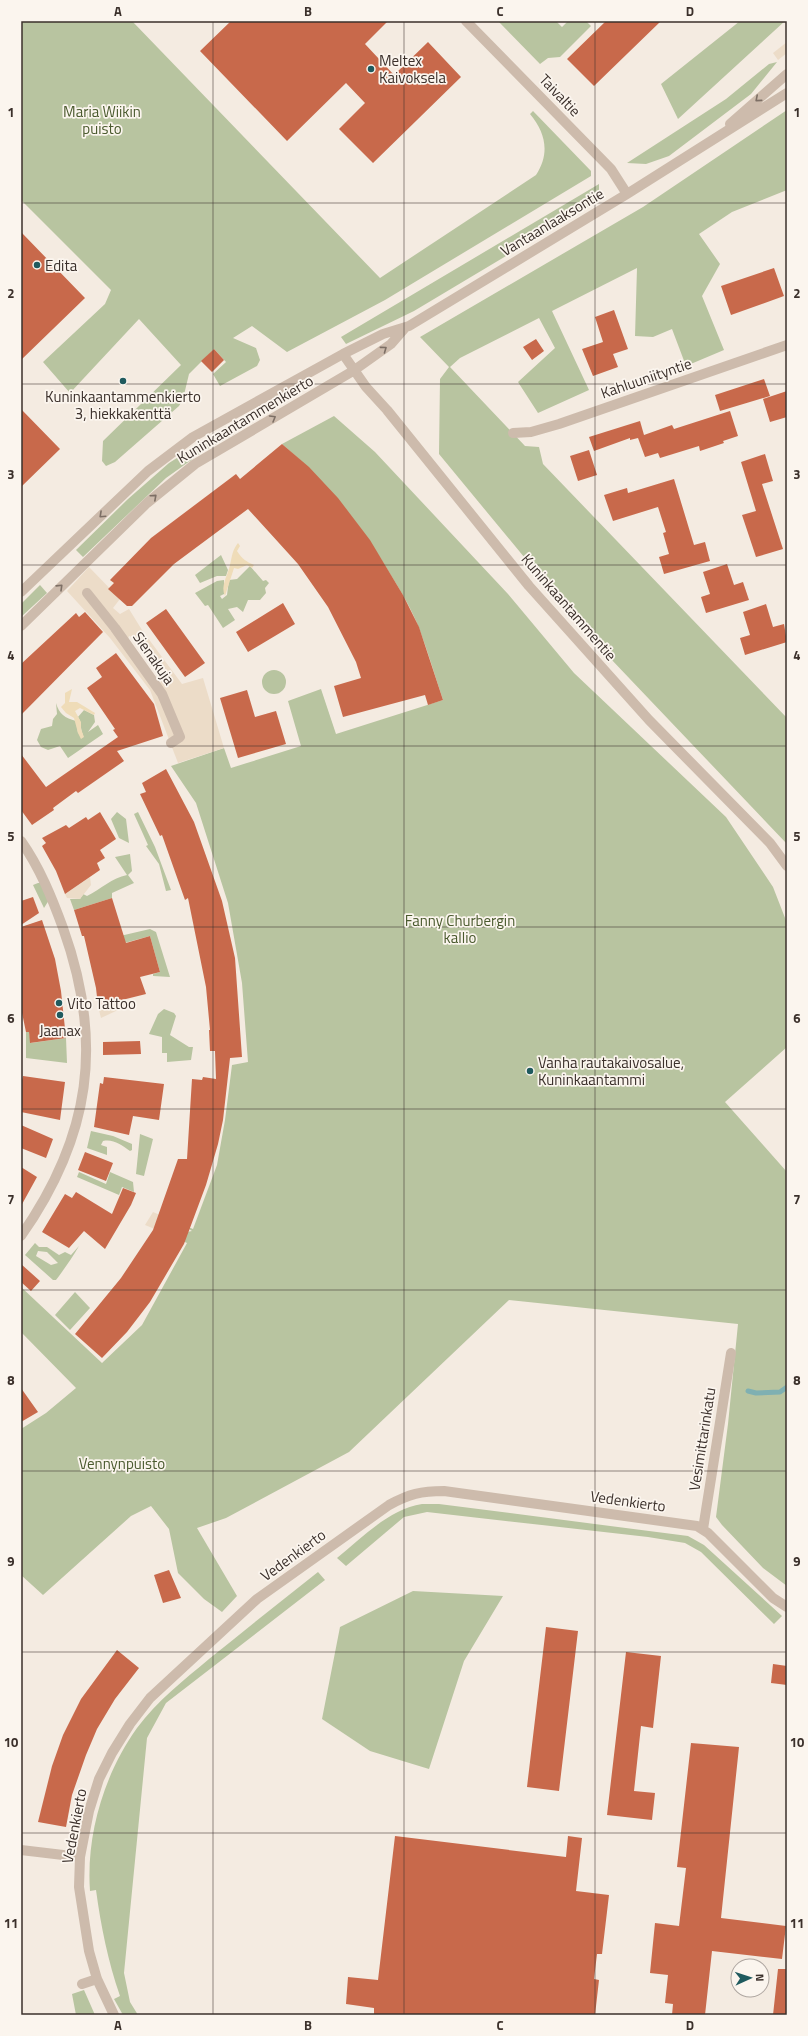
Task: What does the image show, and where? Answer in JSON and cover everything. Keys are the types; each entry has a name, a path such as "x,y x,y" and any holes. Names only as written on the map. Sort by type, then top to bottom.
{"street":[{"name":"Taivaltie","path":"466,21 611,169 627,194"},
{"name":"Vantaanlaaksontie","path":"708,142 787,74"},
{"name":"Vantaanlaaksontie","path":"407,327 627,194 787,93"},
{"name":"Kuninkaantammenkierto","path":"21,592 148,471 186,442 234,413 343,354 383,334 407,327"},
{"name":"Kuninkaantammenkierto","path":"21,626 147,503 195,464 353,370 391,344 407,327"},
{"name":"Kahluuniityntie","path":"513,433 531,432 559,424 787,346"},
{"name":"Kuninkaantammentie","path":"343,354 353,370 529,586 649,720 770,843 787,866"},
{"name":"Sienakuja","path":"87,593 115,628 162,694 180,737 171,743"},
{"path":"21,841 31,855 43,878 68,943 80,988 85,1018 87,1046 83,1095 70,1145 52,1186 21,1236"},
{"name":"Vesimittarinkatu","path":"703,1529 731,1353"},
{"name":"Vedenkierto","path":"114,2015 97,1979 89,1951 83,1922 80,1887 80,1857 89,1811 99,1779 130,1724 150,1698 257,1599 389,1505 407,1496 425,1491 444,1491 690,1525 703,1529"},
{"path":"703,1529 773,1598 787,1607"},
{"path":"21,1850 80,1857"},
{"path":"82,1984 97,1979"}],"green space":[{"name":"Maria Wiikin puisto","path":"21,21 132,21 380,278 536,175 543,159 544,144 540,129 530,114 533,111 591,171 591,176 385,300 287,352 252,326 233,338 256,348 260,360 257,366 220,386 213,374 226,362 214,349 189,374 183,399 179,406 115,462 106,466 102,461 103,441 181,365 139,319 70,393 43,362 105,304 111,290 21,200"},
{"path":"498,21 556,21 562,27 568,21 586,21 591,26 560,57 548,58 540,64"},
{"path":"740,21 785,21 678,119 661,84"},
{"path":"777,62 751,94 669,156 646,164 627,163 726,99 769,64"},
{"path":"787,110 787,190 732,212 699,234 720,264 702,296 724,350 686,366 672,329 653,337 635,336 637,268 552,311 589,390 538,413 518,382 555,348 539,318 460,358 450,367 525,446 539,447 543,464 787,718 787,844 590,637 439,454 440,379 449,367 420,337 643,207"},
{"path":"599,184 599,195 588,207 414,311 346,344 341,337"},
{"name":"Fanny Churbergin kallio","path":"334,416 375,452 508,594 574,673 726,817 773,887 787,923 787,1047 725,1102 787,1172 787,1586 763,1568 716,1517 728,1424 738,1324 509,1300 349,1452 226,1518 197,1528 237,1596 222,1612 204,1599 178,1573 169,1529 151,1506 131,1516 43,1595 21,1575 21,1429 46,1413 76,1388 21,1332 21,1287 102,1363 142,1325 187,1243 162,1232 182,1233 192,1231 183,1225 193,1229 217,1165 225,1120 232,1065 248,1062 242,983 228,903 196,803 171,766 224,748 231,768 301,746 288,701 321,689 336,734 443,700 416,621 403,595 381,558 329,489 282,444"},
{"path":"229,425 234,434 204,451 166,478 83,557 76,550 128,499 169,463"},
{"path":"221,555 228,570 226,576 217,576 200,583 195,575"},
{"path":"250,566 263,581 266,580 269,583 265,588 266,593 260,600 248,600 243,612 237,607 228,609 235,620 223,628 208,605 205,606 195,593 217,581 224,580 224,594 220,596 222,599 227,595 229,580 237,579"},
{"path":"40,585 47,593 21,617 21,604"},
{"path":"274,670 283,673 286,682 283,691 274,694 265,691 262,682 265,673"},
{"path":"56,703 63,715 76,721 78,733 83,735 78,717 84,710 94,715 95,722 88,732 98,725 103,734 68,758 60,746 48,750 41,747 37,740 41,729 52,726 53,719 57,714"},
{"path":"117,812 126,819 129,843 119,838 111,819"},
{"path":"138,812 155,847 171,890 166,891 159,864 146,846 148,845 134,814"},
{"path":"130,854 132,871 128,875 134,883 112,893 112,898 74,910 70,899 80,899 83,894 87,896 111,881 127,875 115,857"},
{"path":"41,883 49,900 44,908 33,885"},
{"path":"150,929 156,932 170,977 153,976 153,974 160,972 150,936 121,944 120,936"},
{"path":"164,1009 174,1013 176,1016 170,1035 189,1047 193,1047 191,1060 167,1062 167,1053 162,1053 162,1037 149,1034 158,1014"},
{"path":"26,1032 29,1032 31,1043 66,1038 67,1063 26,1058"},
{"path":"91,1131 113,1136 132,1144 132,1150 130,1151 111,1141 103,1141 101,1145 107,1147 107,1155 87,1148"},
{"path":"140,1134 153,1139 144,1176 136,1174"},
{"path":"79,1172 106,1184 110,1172 133,1182 134,1192 122,1187 119,1195 77,1177"},
{"path":"35,1243 39,1247 47,1247 59,1255 65,1252 71,1255 79,1246 56,1280 53,1280 25,1255","holes":["38,1251 47,1252 58,1263 51,1265 36,1256"]},
{"path":"75,1292 90,1308 70,1330 55,1315"},
{"path":"422,1504 439,1504 688,1536 704,1545 782,1616 774,1624 701,1552 685,1543 648,1537 427,1512 404,1517 346,1566 337,1558 376,1525 387,1518 410,1507"},
{"path":"318,1572 325,1580 166,1703 147,1738 124,1973 130,2002 138,2015 123,2015 114,1999 120,1996 105,1944 96,1890 90,1891 91,1848 94,1827 115,1765 137,1728 162,1700 209,1659"},
{"path":"413,1591 503,1596 464,1661 429,1769 370,1751 322,1719 340,1627"},
{"path":"84,1990 95,2015 76,2015 72,1994"}],"sand":[{"path":"238,543 240,546 237,551 239,554 249,563 254,565 252,568 247,565 238,569 234,568 225,596 223,588 233,551"},
{"path":"72,689 69,702 77,702 95,713 94,715 80,708 75,711 81,722 81,729 84,737 81,739 74,718 66,713 61,707 65,703 65,693"}],"shaded area":[{"path":"787,42 787,53 778,60 773,53"},
{"path":"89,567 120,599 113,608 120,614 129,609 142,630 182,684 203,678 224,748 178,763 150,690 110,638 67,591","holes":["129,636 132,637 158,672 161,682 159,683 128,639"]},
{"path":"90,877 91,885 80,899 67,898 65,894"},
{"path":"125,999 128,1009 118,1010 101,1018 98,1006"},
{"path":"153,1212 169,1219 162,1232 145,1225"}],"building":[{"path":"231,21 388,21 365,44 394,75 428,42 461,77 373,163 339,129 365,103 346,83 287,141 200,51"},
{"path":"606,21 661,21 594,86 567,59"},
{"name":"Edita","path":"21,232 85,298 21,360"},
{"path":"774,268 784,296 731,315 721,286"},
{"path":"614,310 628,349 613,354 618,367 593,376 582,349 603,342 595,317"},
{"path":"536,339 544,351 532,360 523,347"},
{"path":"214,349 224,360 212,372 201,361"},
{"path":"764,379 770,396 720,411 715,395"},
{"path":"787,391 787,417 770,422 763,399"},
{"path":"21,409 60,449 21,487"},
{"path":"730,411 738,436 723,441 724,443 700,451 699,446 660,458 658,453 645,457 638,438 630,440 630,438 594,451 589,437 640,421 644,435 672,425 674,429"},
{"path":"282,444 309,467 338,498 370,540 403,595 419,627 443,700 428,705 425,695 343,717 334,686 361,678 356,662 328,607 298,564 248,509 174,564 132,606 127,606 108,589 114,583 110,580 151,538 236,474 240,479"},
{"path":"589,450 597,475 578,481 570,456"},
{"path":"765,454 773,481 762,484 783,549 756,557 742,515 756,511 741,462"},
{"path":"674,479 694,545 705,542 710,561 664,574 659,557 669,554 663,533 666,532 658,507 613,521 604,495 627,488 628,493"},
{"path":"727,564 734,585 743,582 749,600 706,613 701,597 710,594 703,572"},
{"path":"283,603 295,624 248,652 236,632"},
{"path":"766,604 773,627 784,624 787,642 745,655 740,638 750,635 743,612"},
{"path":"166,609 205,663 185,677 146,623"},
{"path":"85,612 103,632 21,715 21,664 76,613 79,617"},
{"path":"116,653 154,704 163,736 117,751 124,761 78,793 76,791 53,808 54,810 32,825 21,810 21,754 46,787 118,737 113,730 115,729 87,688 102,677 96,668"},
{"path":"247,690 255,717 276,711 286,744 238,758 220,698"},
{"path":"166,769 194,822 222,901 235,958 242,1057 230,1058 223,1120 218,1144 206,1185 184,1244 150,1302 127,1332 102,1358 75,1334 121,1278 153,1230 178,1159 187,1159 192,1079 202,1080 203,1077 216,1079 215,1051 210,1051 210,1030 206,987 188,898 185,900 162,835 160,836 140,794 146,792 142,783"},
{"path":"100,812 116,839 100,850 105,858 97,863 100,870 65,894 56,871 42,846 46,843 42,838 66,825 69,828 86,817 88,820"},
{"path":"33,897 39,913 21,925 21,901"},
{"path":"112,898 126,943 150,936 160,972 140,977 146,994 98,1006 96,988 84,936 82,936 74,910"},
{"path":"42,920 55,959 61,991 66,1038 30,1043 29,1032 26,1032 21,1008 21,927"},
{"path":"140,1041 141,1054 103,1055 103,1042"},
{"path":"23,1076 65,1082 60,1120 21,1112 21,1084"},
{"path":"104,1077 164,1084 159,1120 133,1116 129,1135 94,1127 100,1083 103,1084"},
{"path":"21,1125 53,1139 46,1158 21,1148"},
{"path":"85,1152 113,1163 106,1181 78,1170"},
{"path":"21,1167 37,1177 21,1206"},
{"path":"123,1188 136,1193 131,1205 105,1249 84,1231 69,1248 42,1232 65,1194 72,1198 76,1192 112,1214"},
{"path":"21,1264 40,1281 31,1291 21,1282"},
{"path":"21,1388 38,1412 21,1422"},
{"path":"169,1570 181,1598 163,1603 154,1575"},
{"path":"546,1627 578,1631 559,1791 527,1787"},
{"path":"117,1650 139,1668 115,1699 97,1729 72,1795 66,1827 38,1822 52,1766 63,1735 81,1699"},
{"path":"626,1652 661,1656 653,1728 641,1726 634,1791 655,1793 652,1820 607,1815"},
{"path":"773,1664 787,1666 787,1685 771,1683"},
{"path":"691,1743 739,1747 721,1918 786,1926 782,1959 712,1951 705,2015 672,2015 673,2004 665,2003 668,1975 650,1973 655,1923 679,1926 686,1868 677,1867"},
{"path":"395,1836 566,1857 568,1836 582,1838 576,1891 609,1895 602,1954 597,1954 594,1979 599,1980 595,2015 374,2015 374,2008 346,2004 348,1977 378,1980"},
{"path":"778,1969 787,1969 787,2015 773,2015"}],"waterway":[{"path":"748,1391 756,1393 780,1392 787,1387"}],"place":[{"name":"Meltex Kaivoksela","path":"371,69"},
{"name":"Edita","path":"37,265"},
{"name":"Kuninkaantammenkierto 3, hiekkakenttä","path":"123,381"},
{"name":"Vito Tattoo","path":"59,1003"},
{"name":"Jaanax","path":"60,1015"},
{"name":"Vanha rautakaivosalue, Kuninkaantammi","path":"530,1071"}],"park label":[{"name":"Vennynpuisto","path":"122,1463"}]}
